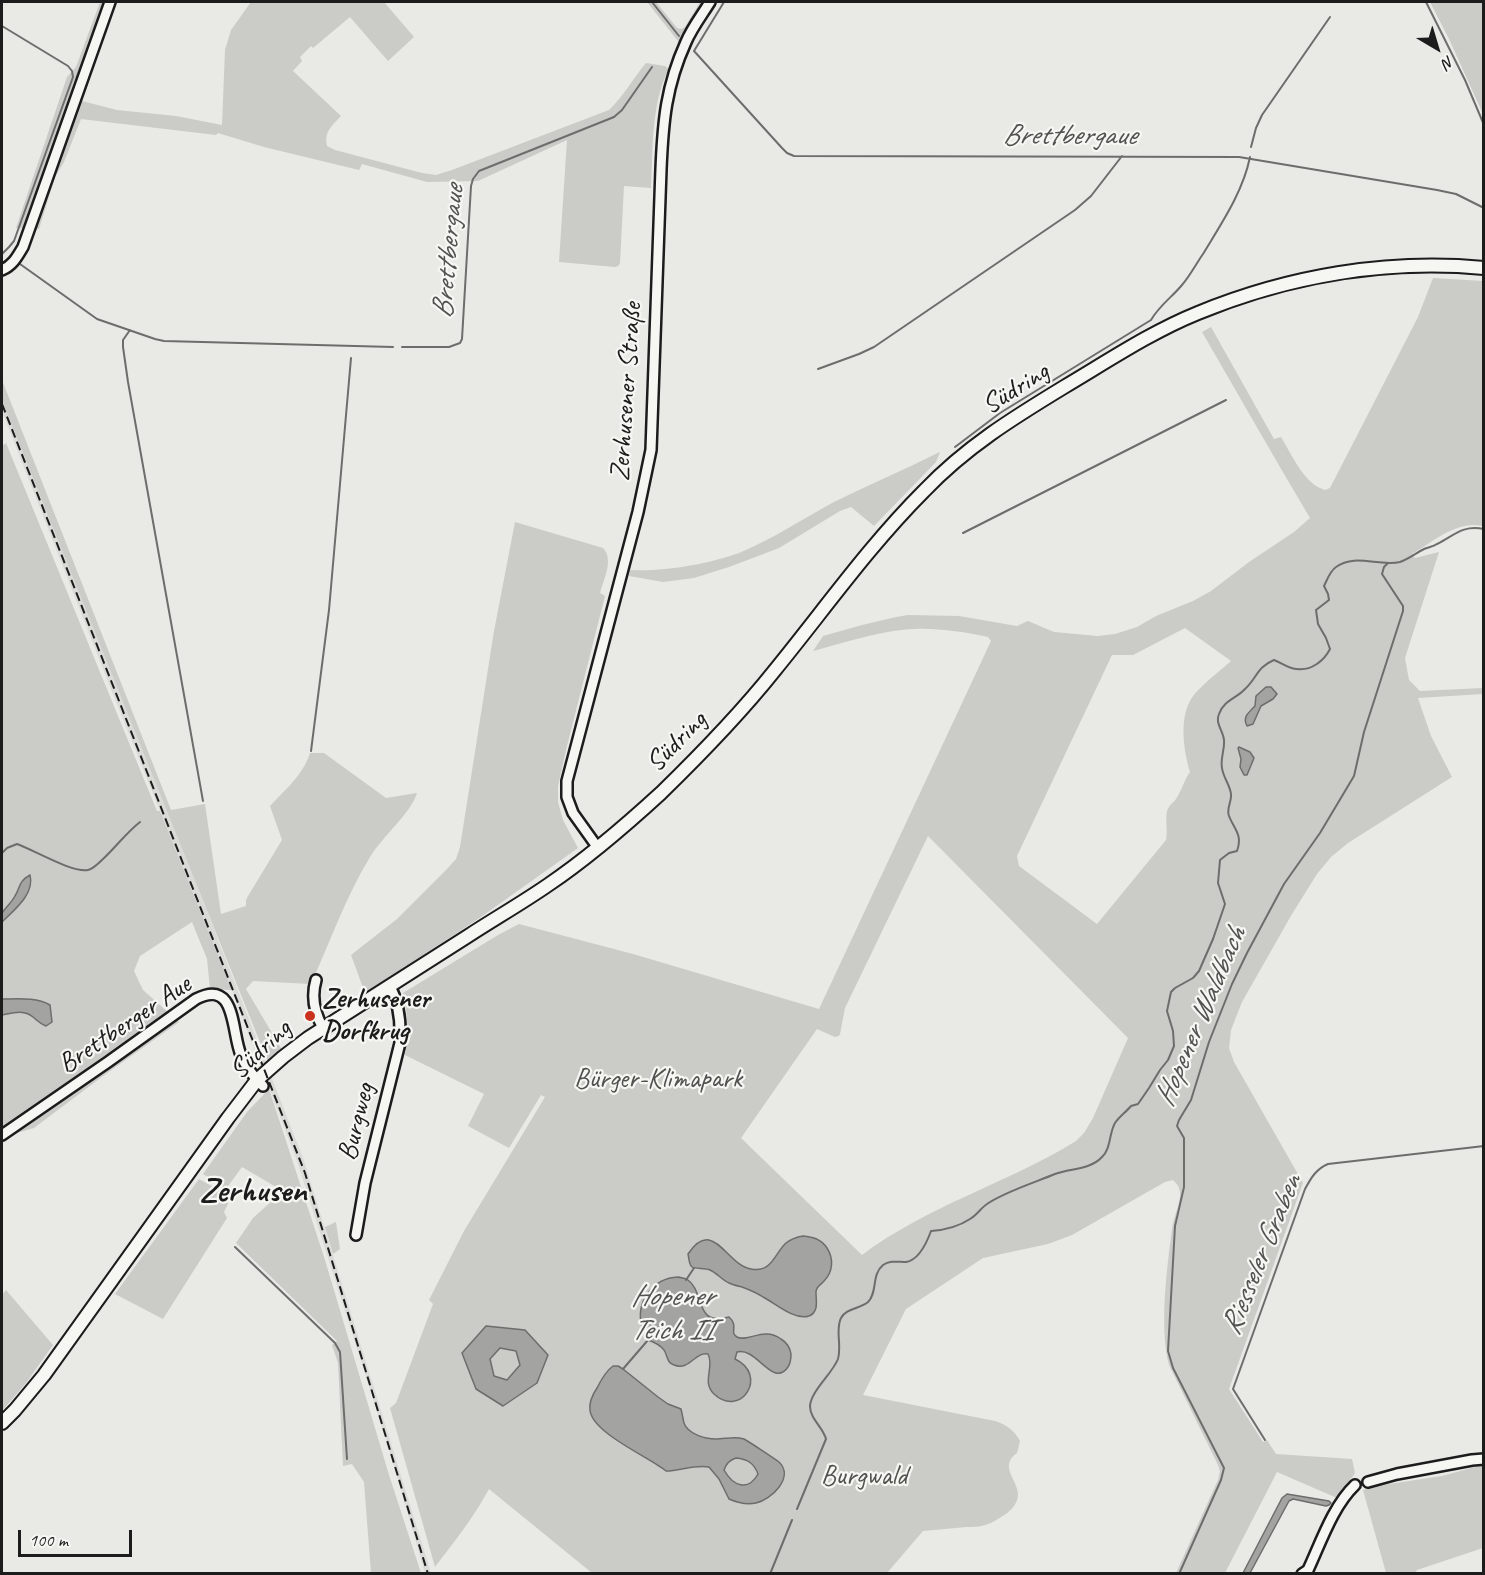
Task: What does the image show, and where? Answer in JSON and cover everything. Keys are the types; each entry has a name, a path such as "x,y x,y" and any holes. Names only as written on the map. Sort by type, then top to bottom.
{"main road":[{"name":"Südring","path":"2,1424 45,1374 228,1118 283,1057 323,1028 548,885 598,848 660,794 737,715 774,672 888,529 960,456 1000,426 1121,352 1198,313 1265,290 1328,274 1391,266 1484,268"}],"street":[{"path":"2,270 16,259 23,247 110,2"},
{"name":"Zerhusener Straße","path":"598,848 573,813 567,797 567,781 645,486 651,450 661,158 666,101 676,64 710,2"},
{"path":"316,980 313,988 314,1008 323,1028"},
{"name":"Burgweg","path":"356,1235 365,1184 400,1043 399,1015 390,986"},
{"name":"Brettberger Aue","path":"2,1135 206,994 216,994 226,1001 241,1056 260,1083"},
{"path":"1368,1482 1397,1474 1484,1459"},
{"path":"1308,1572 1336,1511 1347,1492 1355,1485"}],"shaded area":[{"path":"2,401 166,806 303,1158 431,1573 425,1573 387,1442 297,1161 232,990 2,411"}],"green space":[{"path":"100,2 116,2 82,101 117,110 176,116 222,125 225,50 231,30 251,2 384,2 414,37 388,61 350,17 313,48 311,46 300,57 302,61 293,71 341,116 328,133 327,146 335,150 436,175 609,110 646,63 665,66 669,69 663,82 656,111 651,188 624,186 620,263 615,267 559,262 567,140 478,181 427,182 362,164 359,170 264,147 218,133 216,135 81,119 64,162 55,177 39,229 16,228 67,77 76,67"},
{"path":"647,2 656,2 677,28 681,29 685,27 700,2 706,2 675,59 673,59 678,51 678,41"},
{"path":"1430,2 1483,2 1483,114 1449,39"},
{"path":"1433,278 1483,281 1483,526 1473,525 1455,529 1412,554 1415,558 1439,552 1405,658 1409,680 1420,691 1483,688 1483,694 1418,698 1431,736 1452,777 1348,843 1331,857 1317,874 1242,1002 1231,1030 1229,1048 1234,1062 1303,1183 1229,1389 1263,1442 1267,1440 1276,1454 1352,1459 1355,1473 1337,1498 1277,1472 1225,1573 1176,1573 1220,1471 1169,1365 1166,1350 1164,1316 1166,1279 1173,1224 1180,1197 1178,1187 1173,1180 1165,1182 1072,1235 1048,1244 983,1258 906,1309 863,1395 995,1421 1013,1431 1020,1441 1017,1453 1010,1460 1009,1467 1018,1497 1015,1505 1006,1514 993,1522 978,1527 923,1531 887,1573 592,1573 489,1489 435,1567 390,1408 396,1403 433,1304 429,1300 464,1231 545,1097 541,1095 509,1148 468,1126 484,1094 405,1055 407,1024 403,993 519,924 633,954 819,1009 991,641 988,637 961,632 914,629 876,634 813,651 823,636 908,615 959,616 1017,626 1028,621 1054,632 1098,636 1115,634 1137,627 1156,616 1193,601 1211,591 1310,518 1202,332 1211,327 1274,439 1281,437 1305,475 1311,482 1325,490 1330,488 1418,317","holes":["1185,628 1231,661 1197,691 1187,709 1184,736 1190,772 1178,796 1167,811 1166,840 1097,924 1019,866 1017,856 1112,655 1133,655","1256,696 1273,699 1261,706 1253,724 1245,719 1248,711 1255,706","928,836 1128,1038 1093,1118 1076,1141 1023,1170 913,1222 862,1255 741,1138 817,1029 835,1037 840,1034 845,1008","703,1240 723,1248 741,1266 754,1270 772,1262 781,1250 831,1269 819,1286 817,1297 789,1313 757,1293 729,1283 711,1270 702,1267 691,1250","701,1304 705,1312 712,1317 720,1319 729,1317 739,1337 761,1334 791,1360 784,1371 771,1369 765,1367 751,1355 740,1351 736,1354 735,1359 740,1361 739,1401 730,1401 716,1395 708,1383 710,1365 708,1354 700,1354 691,1363 668,1360 657,1343","658,1397 668,1404 690,1430 700,1436 714,1439 731,1437 744,1439 759,1449 765,1500 740,1503 729,1499 719,1479 709,1467 675,1471 666,1470 633,1451"]},
{"path":"2,380 171,810 205,804 221,914 246,906 248,896 282,840 270,806 298,775 310,753 324,753 386,798 417,793 409,809 375,849 361,872 311,984 253,981 246,989 282,1050 268,1062 2,401"},
{"path":"6,443 157,811 160,811 232,990 210,989 207,959 192,922 140,956 134,971 143,990 179,1022 34,1128 10,1135 2,1132 2,446"},
{"path":"940,452 936,462 874,526 851,507 840,511 779,548 694,578 663,582 629,576 630,570 656,570 685,566 714,561 739,553 832,503"},
{"path":"515,522 603,548 608,558 600,593 605,596 558,786 558,802 563,820 578,848 478,919 365,993 351,955 397,919 456,859 460,847 494,631"},
{"path":"269,1089 325,1260 389,1475 421,1573 371,1573 364,1482 352,1464 343,1466 338,1363 332,1345 337,1341 236,1243 253,1218 283,1191 242,1167 226,1189 203,1174 247,1112"},
{"path":"199,1179 226,1194 228,1204 224,1212 227,1218 163,1319 115,1294"},
{"path":"336,1222 340,1249 333,1254 325,1227"},
{"path":"6,1290 53,1345 26,1383 2,1411 2,1295"},
{"path":"736,1458 750,1462 756,1470 758,1474 750,1483 741,1485 736,1483 724,1470 728,1462"},
{"path":"1482,1465 1484,1468 1483,1548 1417,1570 1415,1573 1386,1573 1363,1490 1442,1476"}],"water":[{"path":"1266,687 1271,687 1277,694 1261,706 1253,724 1247,726 1246,717 1255,706 1256,696"},
{"path":"1239,747 1250,752 1254,758 1247,775 1244,775 1240,767"},
{"path":"30,875 31,882 27,895 2,922 2,913 14,898 22,882"},
{"path":"2,999 45,1002 50,1005 52,1022 46,1026 22,1012 2,1015"},
{"path":"803,1236 822,1242 832,1261 829,1274 816,1290 816,1309 809,1316 791,1314 756,1293 726,1282 710,1270 692,1267 689,1261 688,1254 697,1244 705,1240 720,1246 742,1266 751,1269 764,1268 772,1262 786,1243"},
{"name":"Hopener Teich II","path":"669,1278 687,1279 693,1285 705,1313 710,1317 718,1319 729,1317 732,1320 737,1337 746,1338 768,1334 783,1340 791,1354 788,1367 776,1373 751,1355 737,1352 735,1359 745,1366 750,1375 750,1384 747,1392 741,1398 733,1401 724,1400 710,1389 708,1354 699,1356 684,1366 670,1363 664,1350 648,1340 642,1327 641,1309 648,1293 654,1287"},
{"path":"486,1326 525,1330 548,1355 537,1383 503,1406 476,1389 462,1353","holes":["500,1348 516,1351 520,1365 507,1380 494,1376 490,1359"]},
{"path":"618,1366 668,1404 681,1409 686,1427 693,1433 712,1439 744,1439 777,1460 784,1474 779,1487 762,1501 746,1504 736,1502 729,1499 719,1479 709,1467 698,1466 666,1471 610,1436 593,1419 590,1407 594,1393 610,1368","holes":["736,1458 747,1461 756,1470 758,1474 750,1483 745,1485 736,1483 724,1470 727,1464"]},
{"path":"1287,1494 1331,1503 1326,1506 1293,1499 1289,1501 1250,1573 1243,1573 1282,1498"}],"waterway":[{"path":"652,2 679,36"},
{"name":"Brettbergaue","path":"724,2 694,51 782,148 794,156 1239,157 1437,190 1456,194 1484,208"},
{"path":"1426,2 1465,80 1484,125"},
{"path":"1251,147 1262,115 1330,17"},
{"path":"2,26 68,66 73,77 14,241 2,254"},
{"name":"Brettbergaue","path":"402,347 449,347 460,343 462,339 471,186 479,171 614,117 622,110 652,67"},
{"path":"818,369 874,347 1075,210 1091,196 1122,156"},
{"path":"955,447 1000,413 1151,320 1185,281 1217,231 1237,195 1250,157"},
{"name":"Brettbergaue","path":"20,264 97,319 155,339 393,347"},
{"path":"130,330 123,340 128,382 203,801"},
{"path":"311,751 329,610 351,358"},
{"path":"963,533 1226,400"},
{"path":"797,1509 826,1439 812,1415 811,1400 838,1359 841,1318 846,1312 868,1302 873,1293 879,1269 888,1262 911,1261 922,1250 931,1231 961,1224 1002,1195 1055,1174 1086,1167 1097,1161 1107,1150 1115,1123 1131,1106 1138,1104 1168,1060 1174,1046 1173,1031 1167,1011 1171,992 1193,978 1199,971 1225,904 1218,883 1220,860 1229,853 1237,851 1239,845 1237,832 1228,813 1231,794 1222,765 1224,740 1218,721 1221,710 1245,689 1268,663 1274,660 1291,668 1302,669 1312,667 1324,657 1330,649 1318,624 1316,610 1329,600 1324,586 1330,573 1336,567 1351,561 1400,562 1459,532 1470,528 1484,529"},
{"name":"Hopener Waldbach","path":"1179,1574 1221,1480 1224,1468 1173,1368 1168,1351 1175,1226 1184,1187 1184,1138 1177,1126 1191,1100 1209,1042 1247,953 1284,884 1320,833 1354,776 1364,732 1403,611 1403,606 1382,574 1388,563"},
{"path":"2,853 17,844 63,865 88,870 100,862 140,822"},
{"name":"Riesseler Graben","path":"1265,1440 1233,1389 1305,1189 1317,1171 1328,1164 1484,1146"},
{"path":"235,1247 335,1343 340,1352 347,1459"},
{"path":"686,1280 694,1268"},
{"path":"623,1369 648,1340"},
{"path":"770,1574 792,1520"}],"railway":[{"path":"2,404 305,1173 428,1574"}],"place":[{"name":"Zerhusener Dorfkrug","path":"310,1016"}],"district":[{"name":"Zerhusen","path":"253,1192"}],"park label":[{"name":"Bürger-Klimapark","path":"658,1080"},
{"name":"Burgwald","path":"864,1477"}]}
